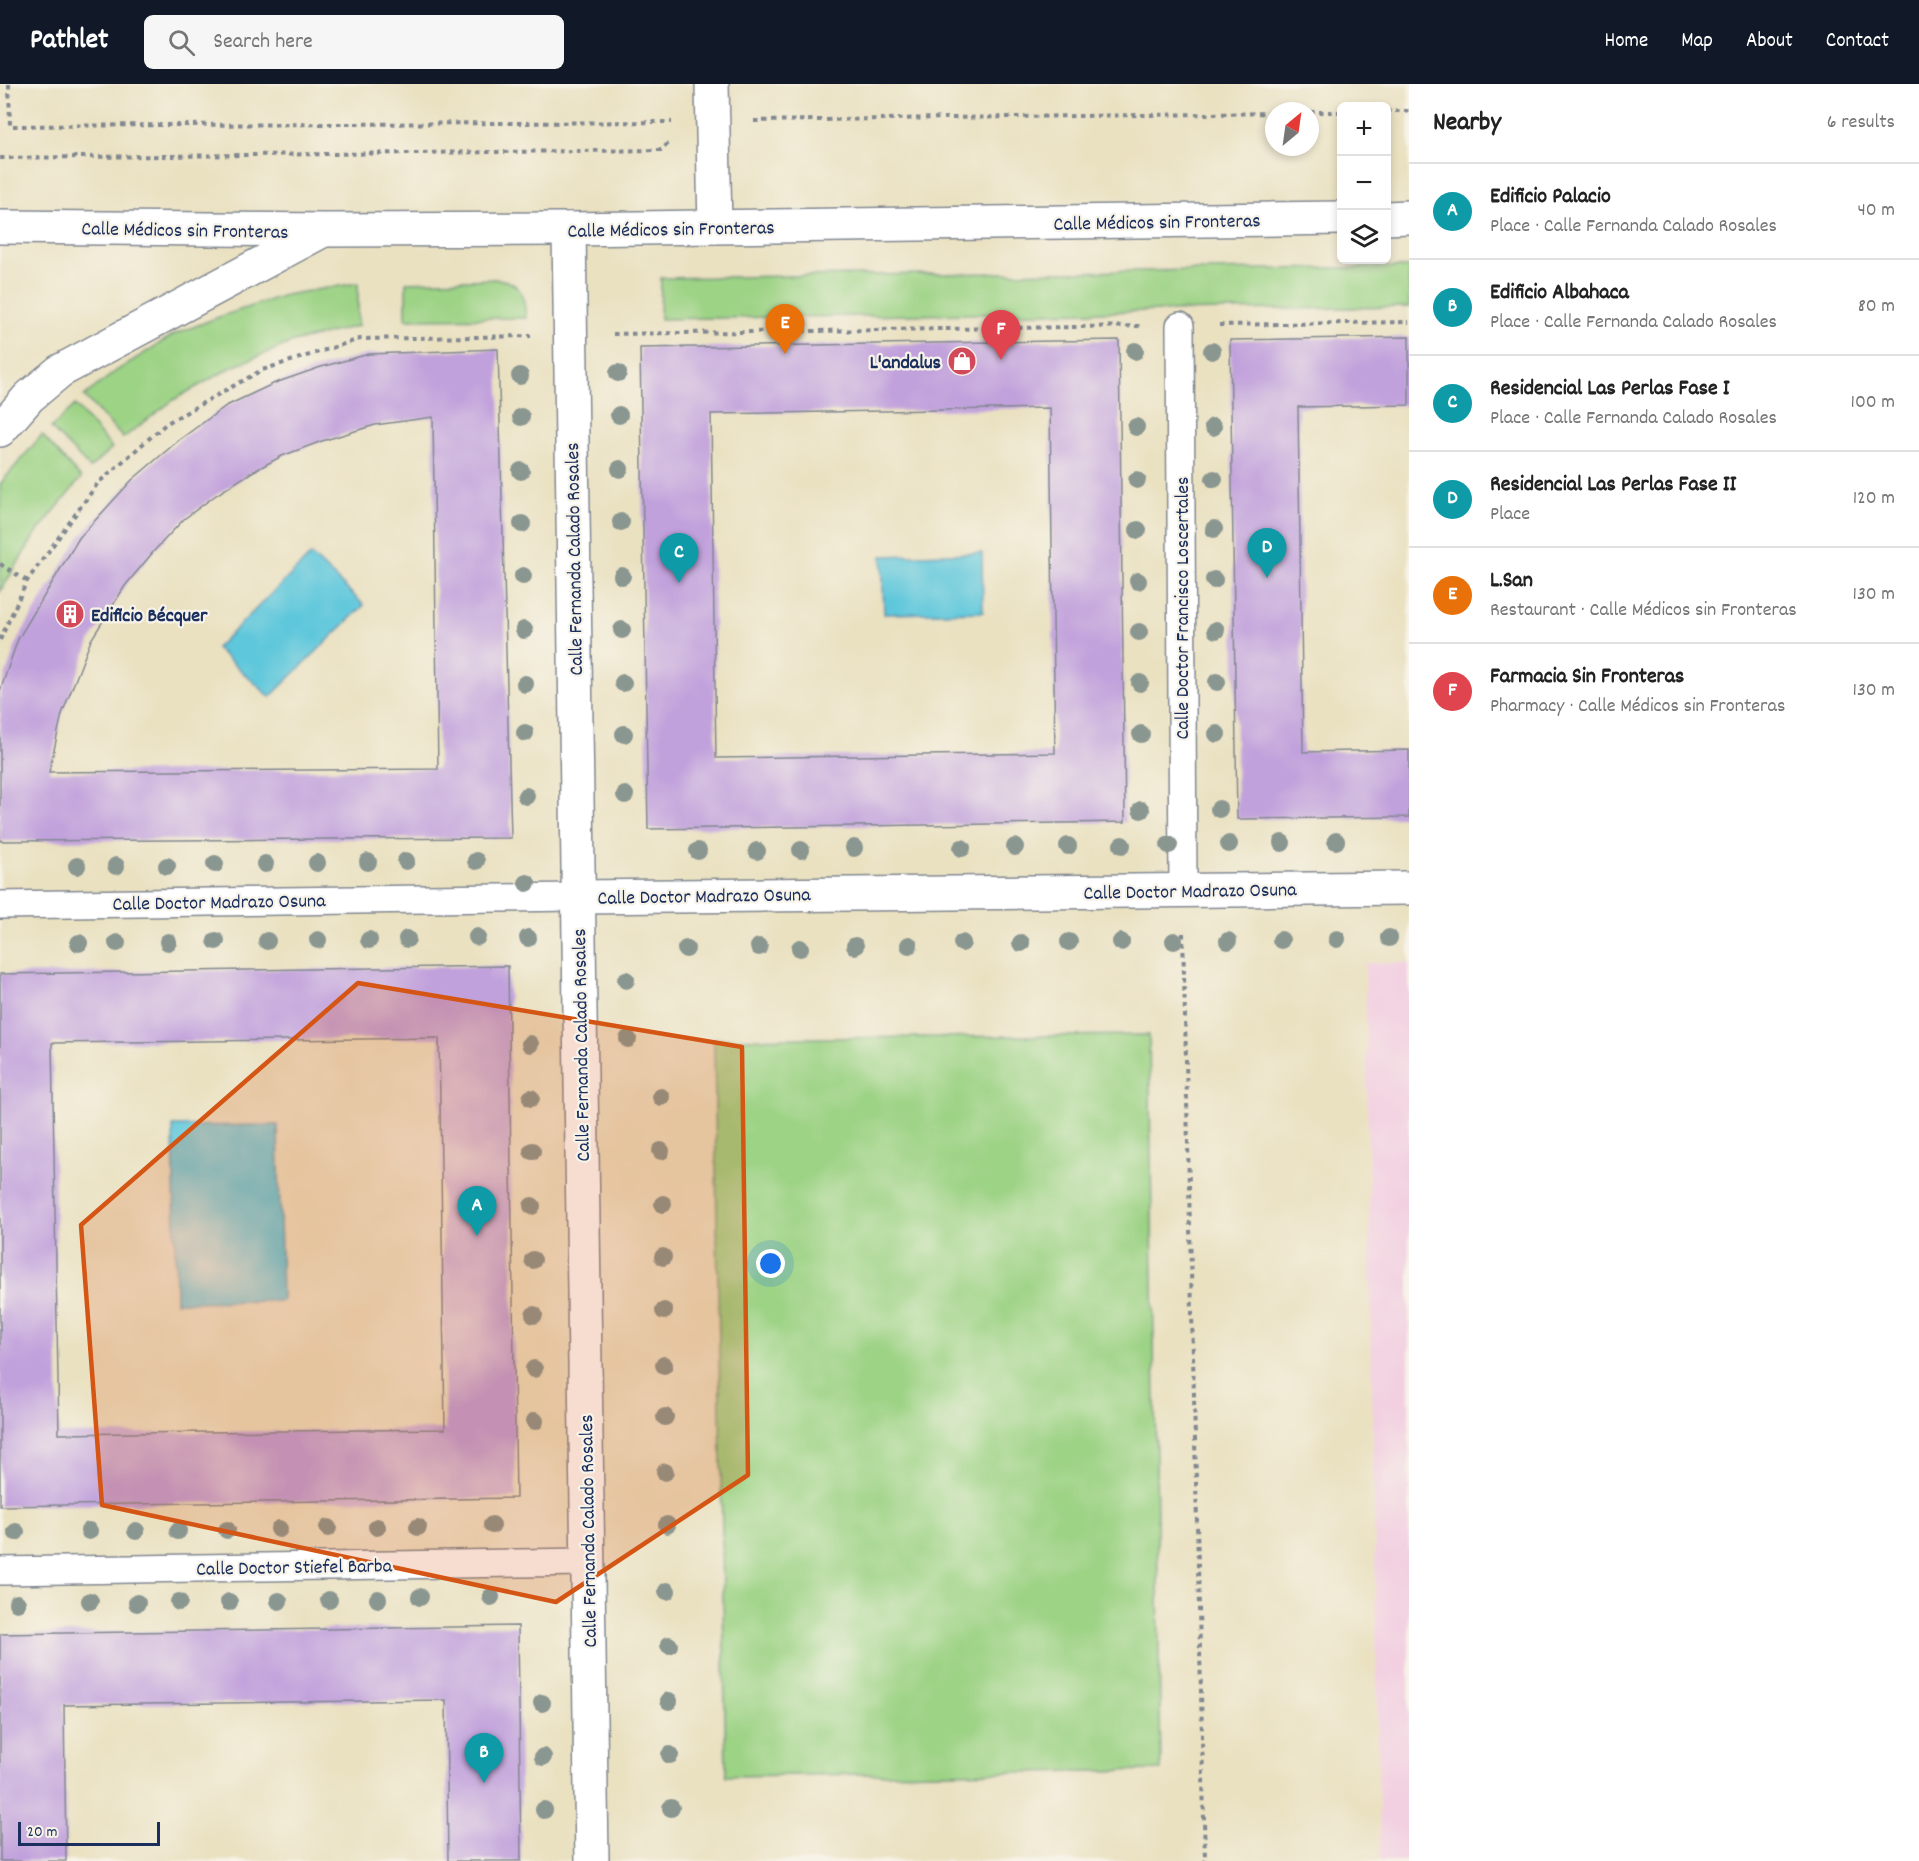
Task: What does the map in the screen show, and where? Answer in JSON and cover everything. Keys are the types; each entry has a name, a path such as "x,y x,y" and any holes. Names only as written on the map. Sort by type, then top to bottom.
{"street":[{"path":"712,84 715,227"},
{"name":"Calle Médicos sin Fronteras","path":"0,227 325,230 568,229 1337,218"},
{"path":"1391,218 1409,218"},
{"name":"Calle Fernanda Calado Rosales","path":"568,229 592,1861"},
{"path":"0,430 29,397 60,371 325,230"},
{"name":"Calle Doctor Francisco Loscertales","path":"1180,326 1183,890"},
{"name":"Calle Doctor Madrazo Osuna","path":"0,905 1409,888"},
{"name":"Calle Doctor Stiefel Barba","path":"0,1571 588,1562"}],"path":[{"path":"9,84 10,126 679,122 1265,113"},
{"path":"1391,111 1409,111"},
{"path":"1319,112 1337,112"},
{"path":"0,158 661,150 679,134 679,122"},
{"path":"0,640 27,582 98,483 167,423 262,370 360,339 1409,322"},
{"path":"0,564 27,582"},
{"path":"1183,890 1204,1861"}],"highlighted area":[{"path":"358,983 742,1047 748,1475 556,1602 102,1505 81,1225"}],"shaded area":[{"path":"1365,963 1409,963 1409,1861 1380,1861"}],"green space":[{"path":"1409,267 1409,307 660,319 661,278"},
{"path":"498,279 513,284 521,292 526,318 406,319 406,282"},
{"path":"358,283 358,326 293,342 232,367 175,399 123,438 84,396 116,371 173,335 285,295"},
{"path":"75,405 112,448 90,468 51,428"},
{"path":"42,435 81,478 35,535 0,592 0,484"},
{"path":"1149,1035 1161,1770 726,1776 714,1039"}],"water":[{"path":"982,553 983,612 884,614 882,556"},
{"path":"311,555 364,605 270,697 216,648"},
{"path":"278,1125 282,1301 176,1302 173,1126"}],"building":[{"path":"1409,337 1409,405 1298,407 1303,752 1409,750 1409,817 1237,819 1230,340"},
{"path":"1119,340 1125,822 648,829 640,348","holes":["1050,408 1055,753 716,758 711,414"]},
{"name":"Edificio Bécquer","path":"498,349 511,838 0,841 0,691 18,639 79,538 132,480 179,440 226,406 275,383 369,354","holes":["433,417 438,769 49,772 62,714 91,640 125,586 184,519 216,495 282,456 375,425"]},
{"path":"508,966 516,1498 0,1506 0,974","holes":["439,1038 445,1429 59,1434 52,1043"]},
{"path":"518,1626 521,1861 448,1861 446,1700 64,1705 66,1861 0,1861 0,1634"}],"place":[{"name":"L.San","path":"785,354"},
{"name":"Farmacia Sin Fronteras","path":"1001,360"},
{"name":"L'andalus","path":"962,361"},
{"name":"Residencial Las Perlas Fase II","path":"1267,578"},
{"name":"Residencial Las Perlas Fase I","path":"679,583"},
{"name":"Edificio Bécquer","path":"70,614"},
{"name":"Edificio Palacio","path":"477,1236"},
{"name":"Edificio Albahaca","path":"484,1783"}]}
